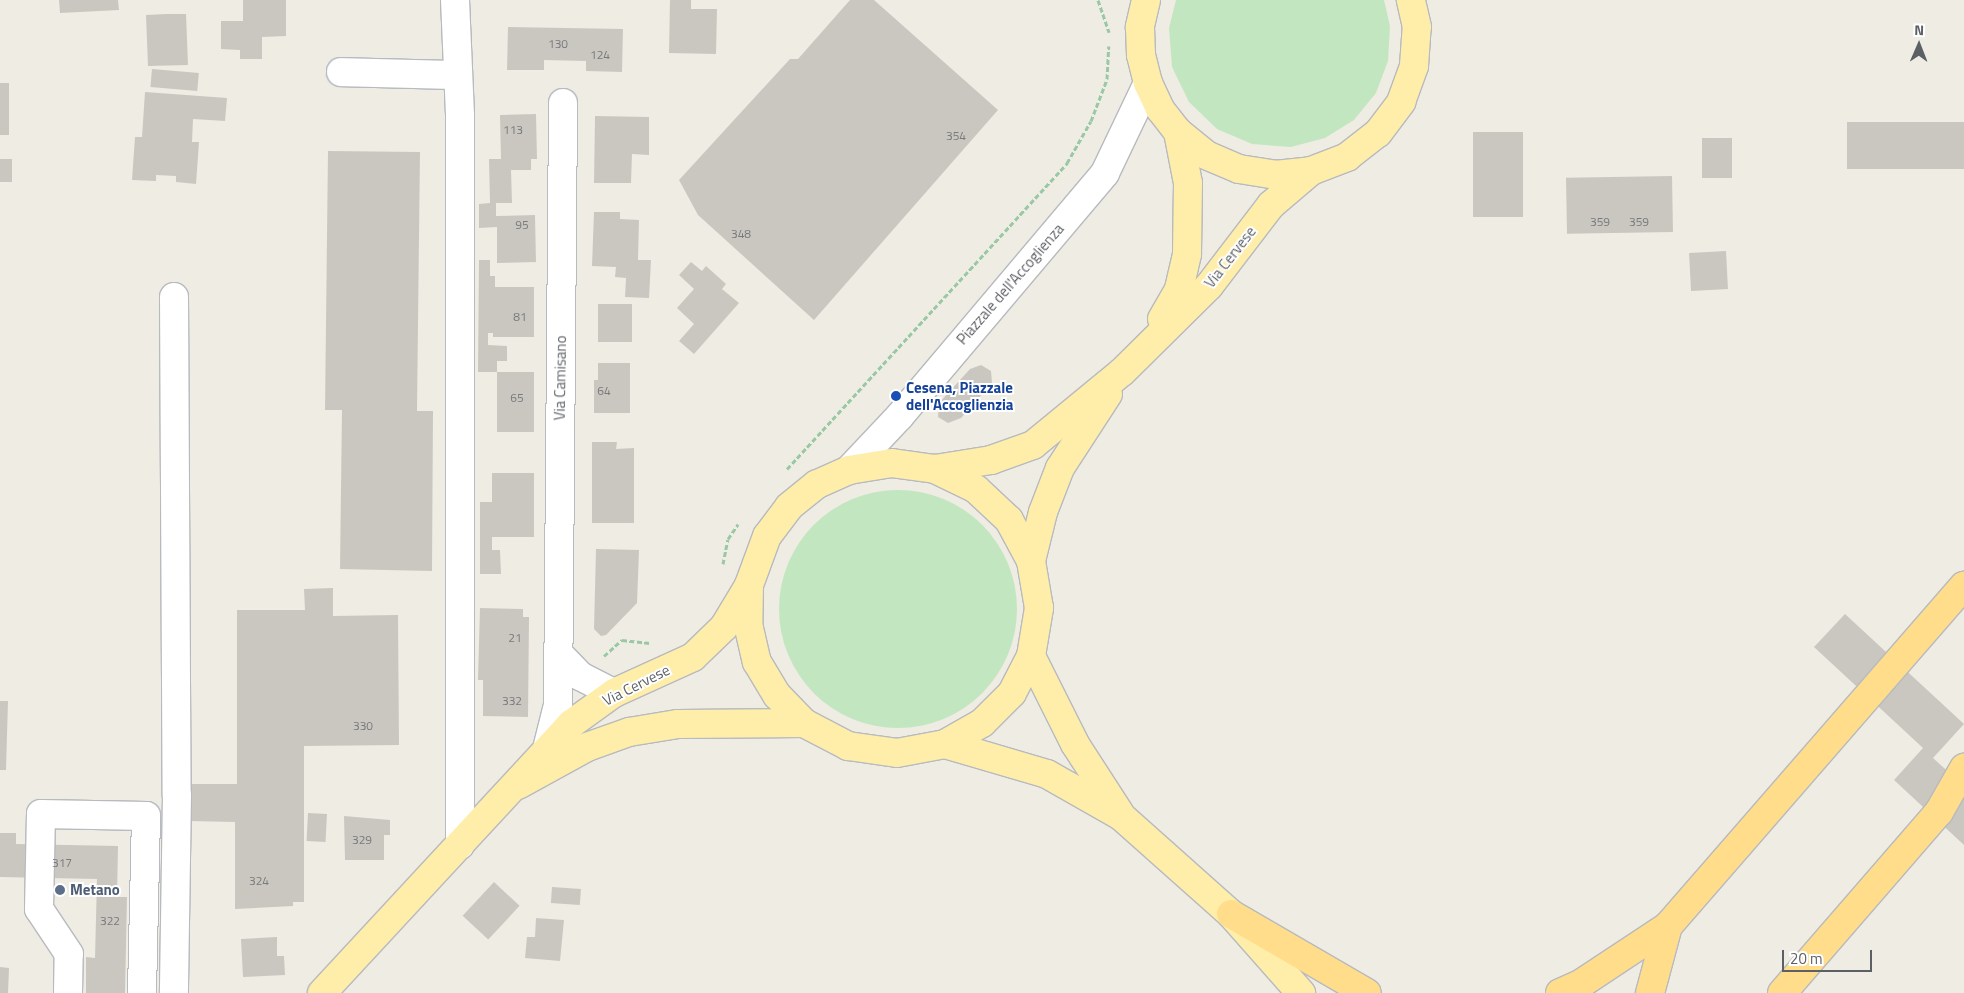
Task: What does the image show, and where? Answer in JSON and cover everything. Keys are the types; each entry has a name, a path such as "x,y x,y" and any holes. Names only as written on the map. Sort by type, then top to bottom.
{"highway":[{"path":"1560,993 1582,983 1668,926 1964,586"},
{"path":"1782,993 1939,812 1964,768"},
{"path":"1231,914 1367,993"},
{"path":"1650,993 1668,926"}],"main road":[{"path":"1127,0 1140,27"},
{"path":"1146,0 1140,27 1141,55 1148,83 1160,109 1178,132 1206,155 1239,169 1275,175 1311,171 1347,157 1378,133 1401,102 1414,66 1417,27 1411,0"},
{"name":"Via Cervese","path":"1149,342 1179,289 1187,254 1188,183 1178,132"},
{"name":"Via Cervese","path":"935,469 991,460 1033,445 1122,372 1149,342 1209,286 1271,205 1311,171"},
{"name":"Via Cervese","path":"1031,561 1043,512 1060,468 1122,372"},
{"path":"892,463 935,469 976,489 1009,520 1031,561 1039,608 1031,656 1012,693 982,724 945,744 897,753 848,746 804,723 777,695 758,662 748,624 749,585 767,536 788,507 817,484 849,470 892,463"},
{"name":"Via Cervese","path":"322,993 518,785 547,749 571,724 614,693 693,657 724,627 749,585"},
{"path":"1031,656 1075,744 1121,816"},
{"name":"Via Cervese","path":"518,785 587,746 629,732 678,724 804,723"},
{"path":"945,744 1047,774 1121,816 1231,914 1301,993"}],"street":[{"path":"455,0 458,75 460,845"},
{"path":"341,72 458,75"},
{"name":"Piazzale dell'Accoglienza","path":"849,470 899,417 1105,172 1148,83"},
{"name":"Via Camisano","path":"547,749 558,705 563,103"},
{"path":"174,297 177,785 174,993"},
{"path":"558,653 580,676 614,693"},
{"path":"68,993 69,954 39,909 41,814 146,816 142,993"}],"path":[{"path":"779,477 1067,163 1091,121 1108,79 1110,33 1098,0"},
{"path":"722,574 728,539 741,520"},
{"path":"580,676 622,640 659,644"}],"green space":[{"path":"1176,0 1384,0 1390,26 1388,61 1376,93 1354,120 1325,138 1291,147 1252,144 1217,129 1189,102 1172,67 1169,28"},
{"path":"886,490 910,490 933,495 954,504 974,517 990,533 1003,553 1012,574 1017,597 1015,632 1008,655 990,685 974,701 954,714 933,723 910,728 886,728 863,723 842,714 822,701 806,685 793,665 784,644 779,621 779,597 784,574 793,553 806,533 822,517 842,504 863,495"}],"building":[{"path":"59,0 118,0 119,10 60,13"},
{"path":"243,0 286,0 286,36 262,37 262,59 240,59 240,50 221,49 221,21 243,21"},
{"path":"670,0 691,0 691,9 717,9 716,54 669,53"},
{"path":"850,0 874,0 998,110 814,320 698,215 679,180 790,59 798,59"},
{"path":"186,14 188,65 148,66 146,15"},
{"path":"508,27 623,29 622,72 586,71 586,61 544,60 544,70 507,70"},
{"path":"152,69 199,73 197,91 150,87"},
{"path":"0,83 9,83 9,135 0,135"},
{"path":"145,92 227,98 225,121 193,119 192,142 199,142 196,184 176,182 176,176 156,175 156,181 132,180 135,137 142,137"},
{"path":"536,114 537,159 531,159 531,170 511,170 512,203 496,203 496,216 535,215 536,262 497,263 497,227 479,228 479,204 490,203 489,159 501,159 500,115"},
{"path":"595,116 649,117 649,155 632,154 631,183 594,183"},
{"path":"1847,122 1964,122 1964,169 1847,169"},
{"path":"1473,132 1523,132 1523,217 1473,217"},
{"path":"1702,138 1732,138 1732,178 1702,178"},
{"path":"328,151 420,152 417,411 433,411 432,571 340,569 342,410 325,410"},
{"path":"0,159 12,159 12,182 0,182"},
{"path":"1672,176 1673,232 1567,234 1566,178"},
{"path":"594,212 620,212 620,219 639,220 638,260 651,260 649,298 625,297 626,278 615,277 616,267 592,266"},
{"path":"1726,251 1728,289 1691,291 1689,253"},
{"path":"479,260 490,260 490,276 495,276 495,287 534,287 534,337 493,337 493,333 488,333 488,345 507,346 507,361 497,361 497,372 478,372"},
{"path":"691,262 702,271 706,266 726,284 722,289 739,303 694,354 679,341 694,324 677,308 694,289 679,275"},
{"path":"598,304 632,304 632,342 598,342"},
{"path":"598,363 630,363 630,413 594,413 594,380 598,380"},
{"path":"981,365 991,371 992,383 961,418 948,423 938,417 939,403 970,369"},
{"path":"497,372 534,372 534,432 497,432"},
{"path":"592,442 617,442 616,449 634,448 634,523 592,523"},
{"path":"492,473 534,473 534,537 492,537 492,550 500,550 501,574 480,574 480,502 492,502"},
{"path":"596,549 639,550 637,603 606,635 601,636 594,629"},
{"path":"333,588 333,616 398,615 399,745 304,746 304,902 293,902 293,906 235,909 235,822 189,821 189,784 237,784 237,610 305,610 304,589"},
{"path":"480,608 523,609 523,617 529,617 528,717 483,716 483,680 478,680"},
{"path":"1845,614 1964,724 1933,758 1964,786 1964,845 1894,780 1923,748 1814,647"},
{"path":"0,701 8,701 6,770 0,770"},
{"path":"308,813 327,814 326,842 307,841"},
{"path":"344,816 390,820 390,835 384,835 384,860 345,860"},
{"path":"0,833 16,833 16,844 118,846 117,897 127,897 125,993 86,993 86,957 95,958 97,879 0,877"},
{"path":"494,882 520,906 488,940 463,916"},
{"path":"552,887 581,889 580,905 551,903"},
{"path":"536,918 564,920 560,961 525,958 527,937 535,937"},
{"path":"277,937 277,956 284,956 285,975 243,977 241,939"},
{"path":"0,967 9,968 8,993 0,993"}],"place":[{"name":"Cesena, Piazzale dell'Accoglienzia","path":"896,396"},
{"name":"Metano","path":"60,890"}]}
